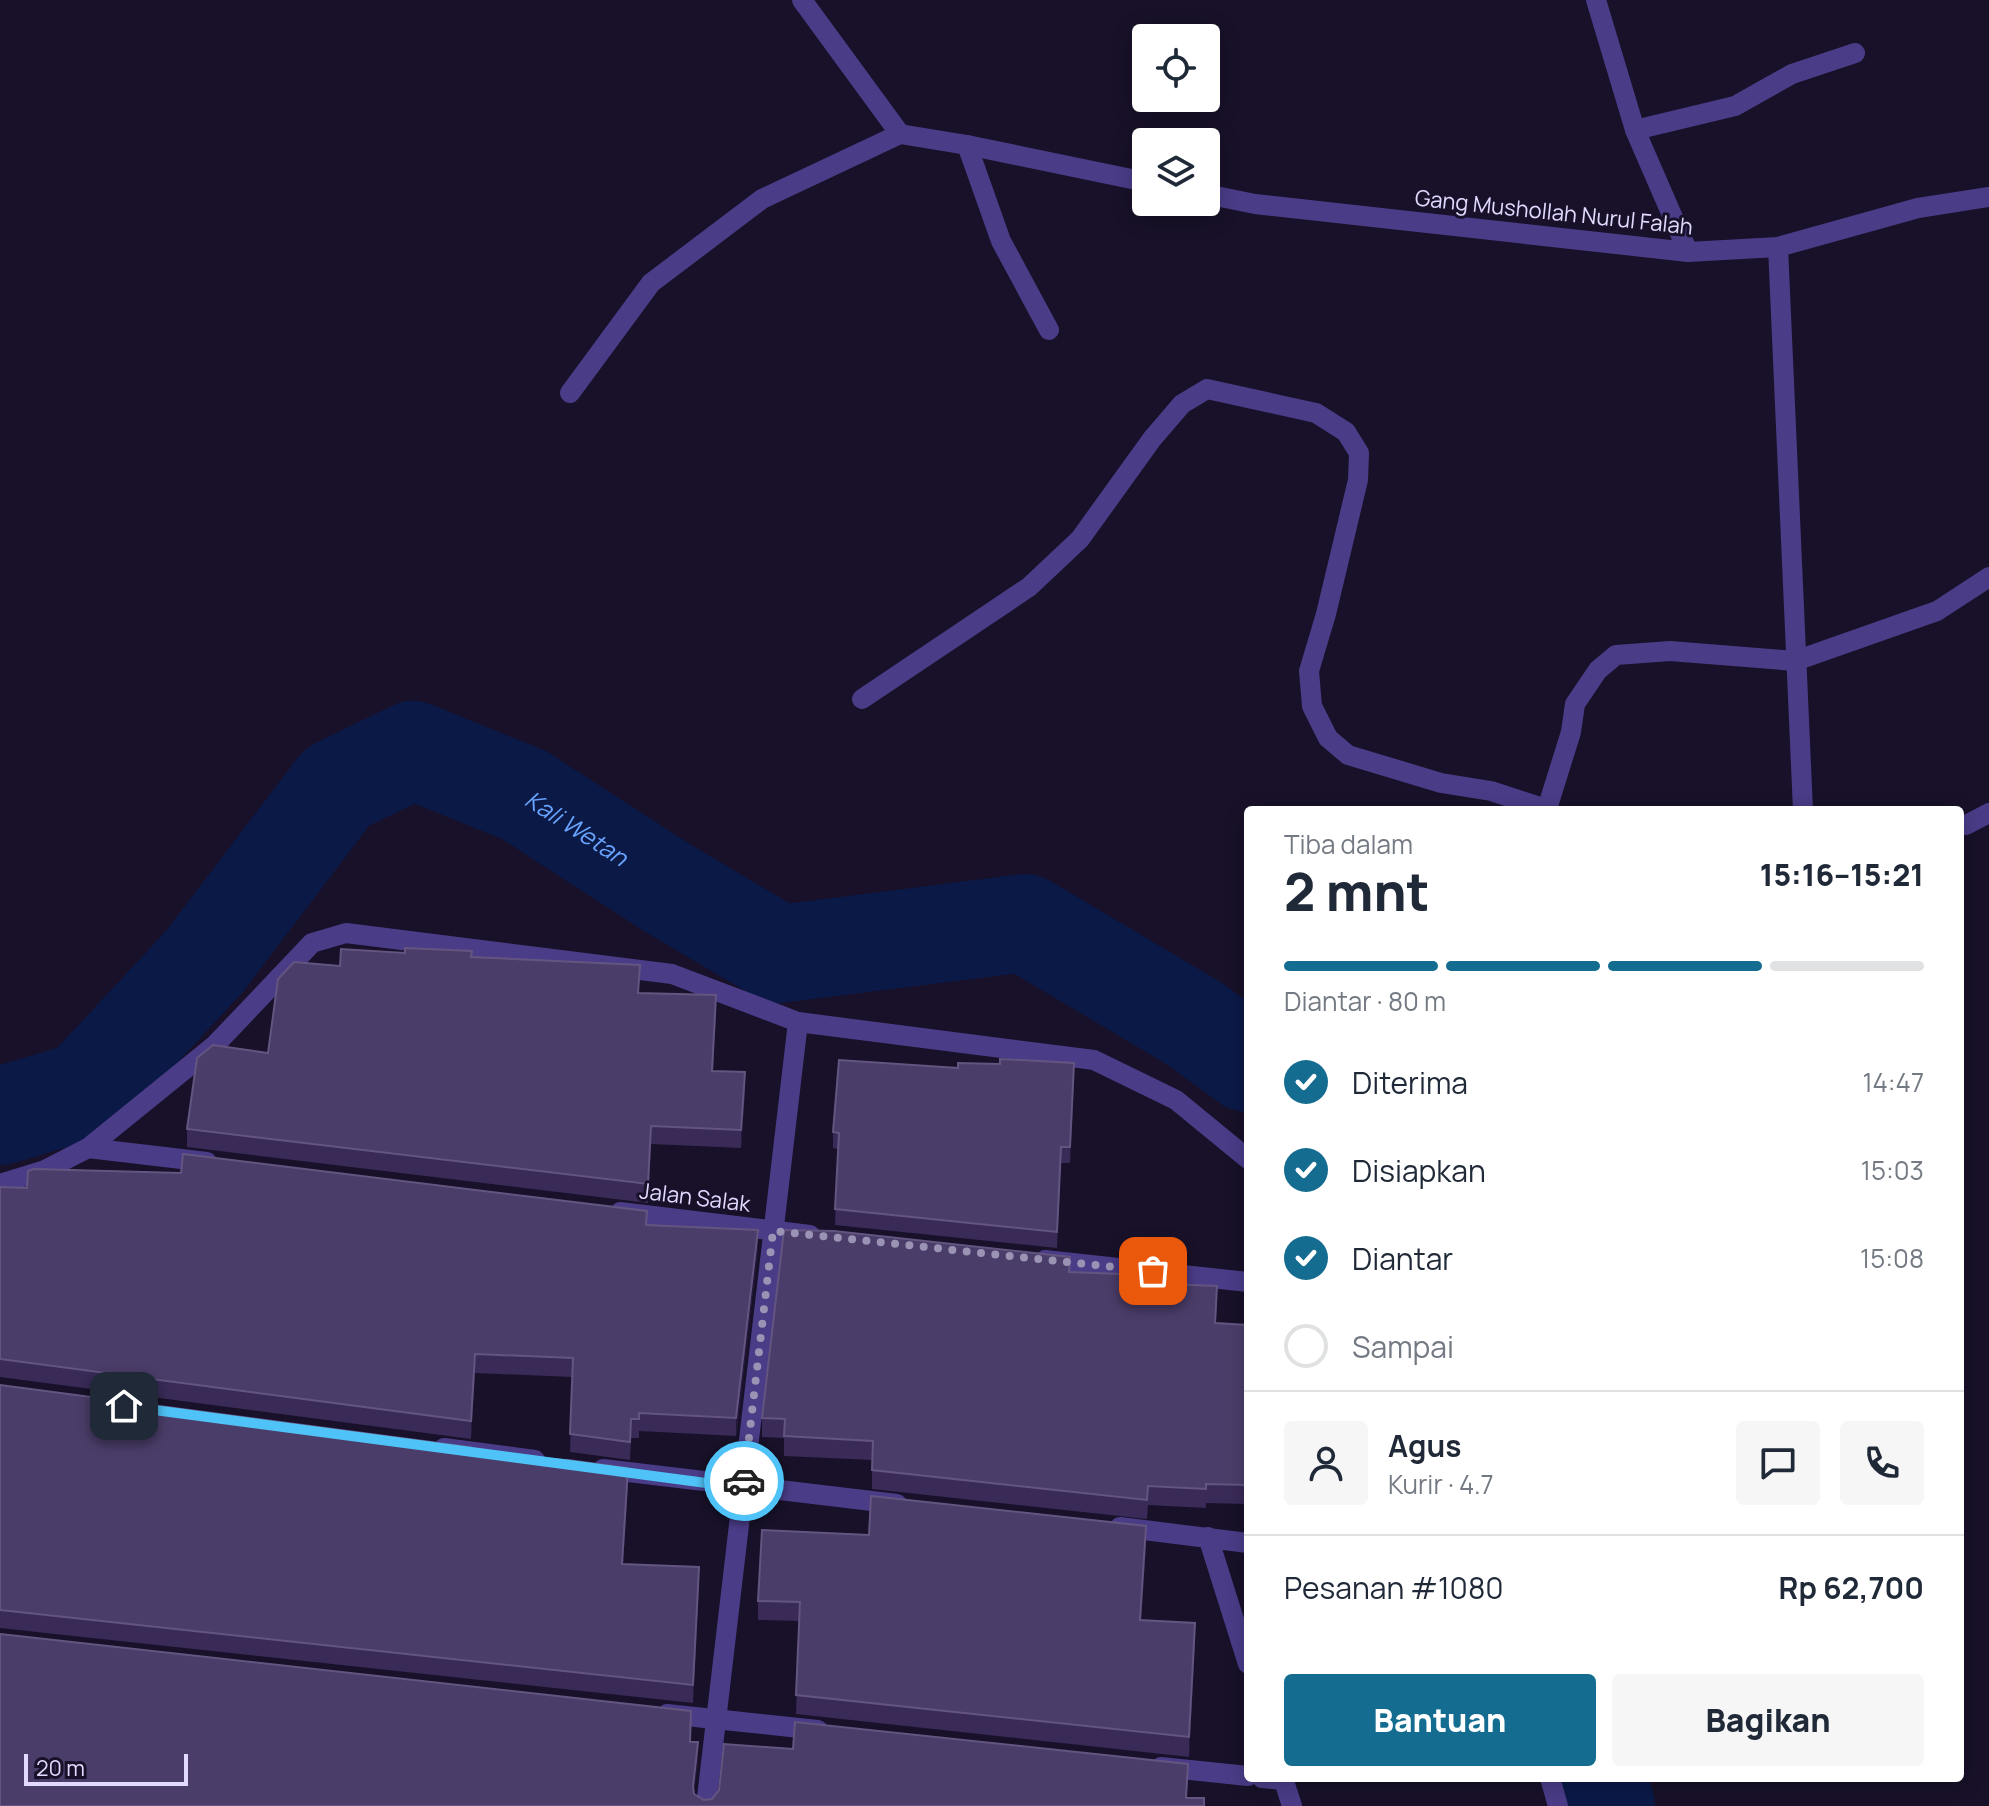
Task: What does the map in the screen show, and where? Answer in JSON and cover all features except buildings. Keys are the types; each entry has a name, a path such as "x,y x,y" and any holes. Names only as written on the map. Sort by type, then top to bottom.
{"street":[{"path":"802,0 900,134"},
{"path":"1596,0 1635,130 1688,252"},
{"path":"1635,130 1735,106 1792,74 1855,53"},
{"path":"570,393 651,283 762,199 900,134 1132,179"},
{"path":"967,145 1001,241 1049,330"},
{"name":"Gang Mushollah Nurul Falah","path":"1220,197 1255,204 1688,252 1778,247 1918,208 1989,197"},
{"path":"1778,247 1803,806"},
{"path":"862,699 1029,587 1080,539 1152,439 1182,404 1207,389 1316,413 1346,432 1359,453 1355,495 1309,671 1312,706 1328,738 1348,755 1441,783 1491,791 1536,806"},
{"path":"1549,806 1571,732 1575,704 1598,670 1616,655 1670,651 1795,661 1937,611 1989,577"},
{"path":"1964,825 1989,813"},
{"path":"0,1184 45,1170 88,1148 215,1045 312,943 346,933 672,974 798,1022 1094,1060 1176,1100 1244,1156"},
{"path":"706,1806 798,1022"},
{"path":"88,1148 228,1165"},
{"name":"Jalan Salak","path":"602,1210 837,1238"},
{"path":"1026,1258 1244,1282"},
{"path":"427,1446 554,1463"},
{"path":"585,1467 914,1506"},
{"path":"1100,1525 1244,1542"},
{"path":"1208,1537 1244,1651"},
{"path":"654,1712 841,1733"},
{"path":"1138,1765 1244,1776"},
{"path":"1285,1782 1292,1806"},
{"path":"1551,1782 1558,1806"}],"waterway":[{"name":"Kali Wetan","path":"0,1116 84,1091 204,962 337,787 413,750 524,795 666,887 779,954 1025,923 1195,1024 1244,1060"},
{"name":"Kali Wetan","path":"1599,1782 1606,1806"}],"way so far":[{"path":"744,1481 773,1231 1153,1271"}],"route":[{"path":"124,1406 744,1488 744,1481"}]}
